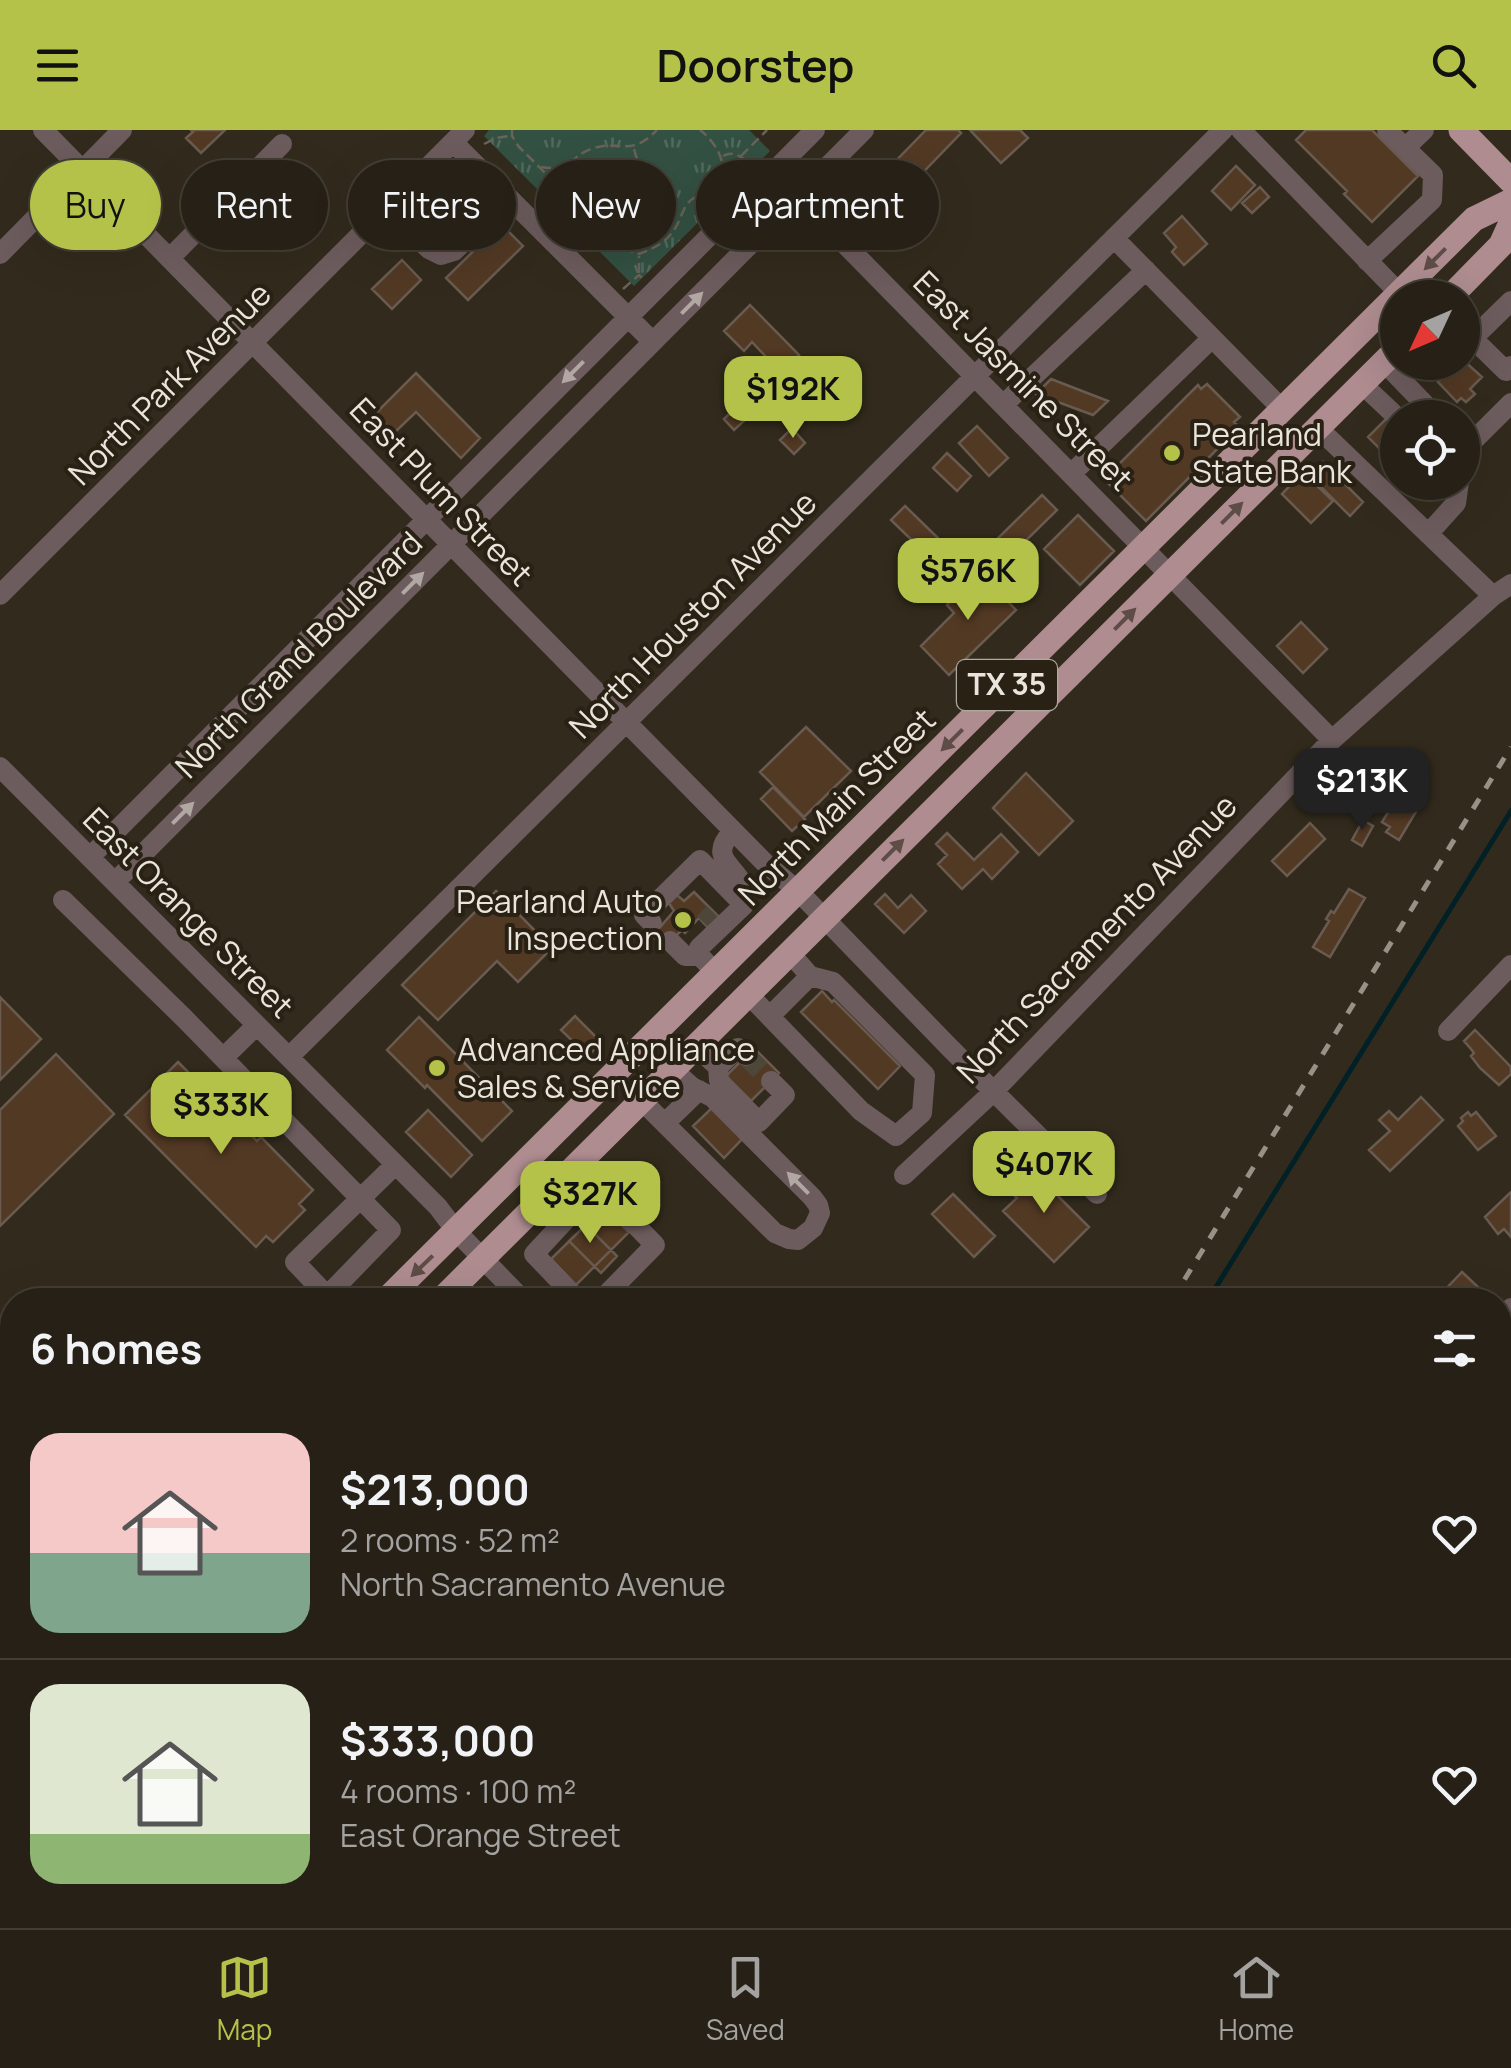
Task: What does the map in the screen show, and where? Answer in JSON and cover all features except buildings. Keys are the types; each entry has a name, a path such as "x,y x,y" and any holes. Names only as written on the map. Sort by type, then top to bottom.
{"main road":[{"path":"1461,130 1511,181"},
{"name":"North Main Street","path":"1414,280 1474,219 1511,201"},
{"path":"1467,280 1501,245 1511,222"},
{"name":"North Main Street","path":"398,1288 456,1231 705,959 749,941 1380,314"},
{"name":"TX 35","path":"453,1288 1380,366"}],"street":[{"path":"93,160 122,130"},
{"name":"North Grand Boulevard","path":"785,160 815,130"},
{"name":"North Grand Boulevard","path":"834,160 864,130"},
{"name":"North Houston Avenue","path":"289,1057 1223,130"},
{"path":"1241,130 1386,280"},
{"path":"1367,261 1432,200 1433,175 1387,130"},
{"path":"1405,148 1424,130"},
{"name":"East Plum Street","path":"48,132 74,160"},
{"path":"459,136 469,158"},
{"name":"North Park Avenue","path":"435,160 459,136"},
{"path":"170,258 282,144"},
{"path":"516,205 653,342"},
{"path":"0,254 30,224"},
{"path":"1114,238 1282,410"},
{"name":"East Plum Street","path":"161,249 450,546 1097,1194"},
{"name":"North Park Avenue","path":"0,594 348,249"},
{"name":"North Grand Boulevard","path":"90,856 696,249"},
{"path":"430,250 441,255 454,250"},
{"name":"North Grand Boulevard","path":"114,882 744,250"},
{"name":"East Jasmine Street","path":"851,250 1332,740"},
{"path":"1004,404 1146,270"},
{"path":"1480,324 1511,302"},
{"path":"1072,472 1212,338"},
{"path":"1480,344 1509,371"},
{"path":"1362,384 1380,401"},
{"path":"1480,434 1511,402"},
{"path":"1318,428 1493,596"},
{"path":"1428,534 1456,500"},
{"name":"North Sacramento Avenue","path":"904,1175 993,1092 1332,740 1511,584"},
{"name":"East Orange Street","path":"0,768 438,1207 511,1288"},
{"path":"670,941 685,956 705,959 725,915 746,899 743,881 721,855 723,841 733,831"},
{"path":"652,922 644,915 700,860 725,915 749,941"},
{"path":"64,900 391,1230 338,1288"},
{"path":"790,953 810,976 832,982 925,1075"},
{"path":"1448,1032 1511,965"},
{"path":"770,1016 810,976"},
{"path":"748,994 861,1110 896,1136 922,1113 925,1075 950,1048"},
{"path":"223,1058 257,1025"},
{"path":"696,1046 718,1067 722,1084 759,1122 785,1094 771,1080"},
{"path":"718,1067 738,1048 746,1056"},
{"path":"642,1100 775,1233 798,1240 804,1236 818,1221 818,1205 719,1104 672,1069"},
{"path":"665,1122 698,1090"},
{"path":"320,1288 295,1262 395,1164"},
{"path":"564,1177 585,1199"},
{"path":"567,1288 534,1254 585,1199 608,1197 655,1245 613,1288"},
{"path":"523,1217 547,1240"}],"path":[{"path":"512,130 519,146 536,162"},
{"path":"576,160 587,151 604,146 634,148 656,130"},
{"path":"626,250 639,254 666,240 688,203 716,186 721,157 700,130"},
{"path":"741,156 767,130"},
{"path":"469,158 482,145 512,136"},
{"path":"580,143 587,151"},
{"path":"634,148 637,160"},
{"path":"721,157 728,154 747,160"},
{"path":"639,254 639,275"}],"green space":[{"path":"489,130 749,130 770,151 761,160 696,160 696,224 676,244 676,160 536,160 536,188 516,168 516,160 508,160 484,136"},
{"path":"598,250 670,250 634,286"}],"waterway":[{"path":"1215,1288 1511,811"}],"tunnel":[{"path":"704,923 714,913"},
{"path":"746,1056 771,1081"}],"railway":[{"path":"1179,1288 1511,747"}],"place":[{"name":"Pearland State Bank","path":"1172,453"},
{"name":"Pearland Auto Inspection","path":"683,920"},
{"name":"Advanced Appliance Sales & Service","path":"437,1068"}]}
